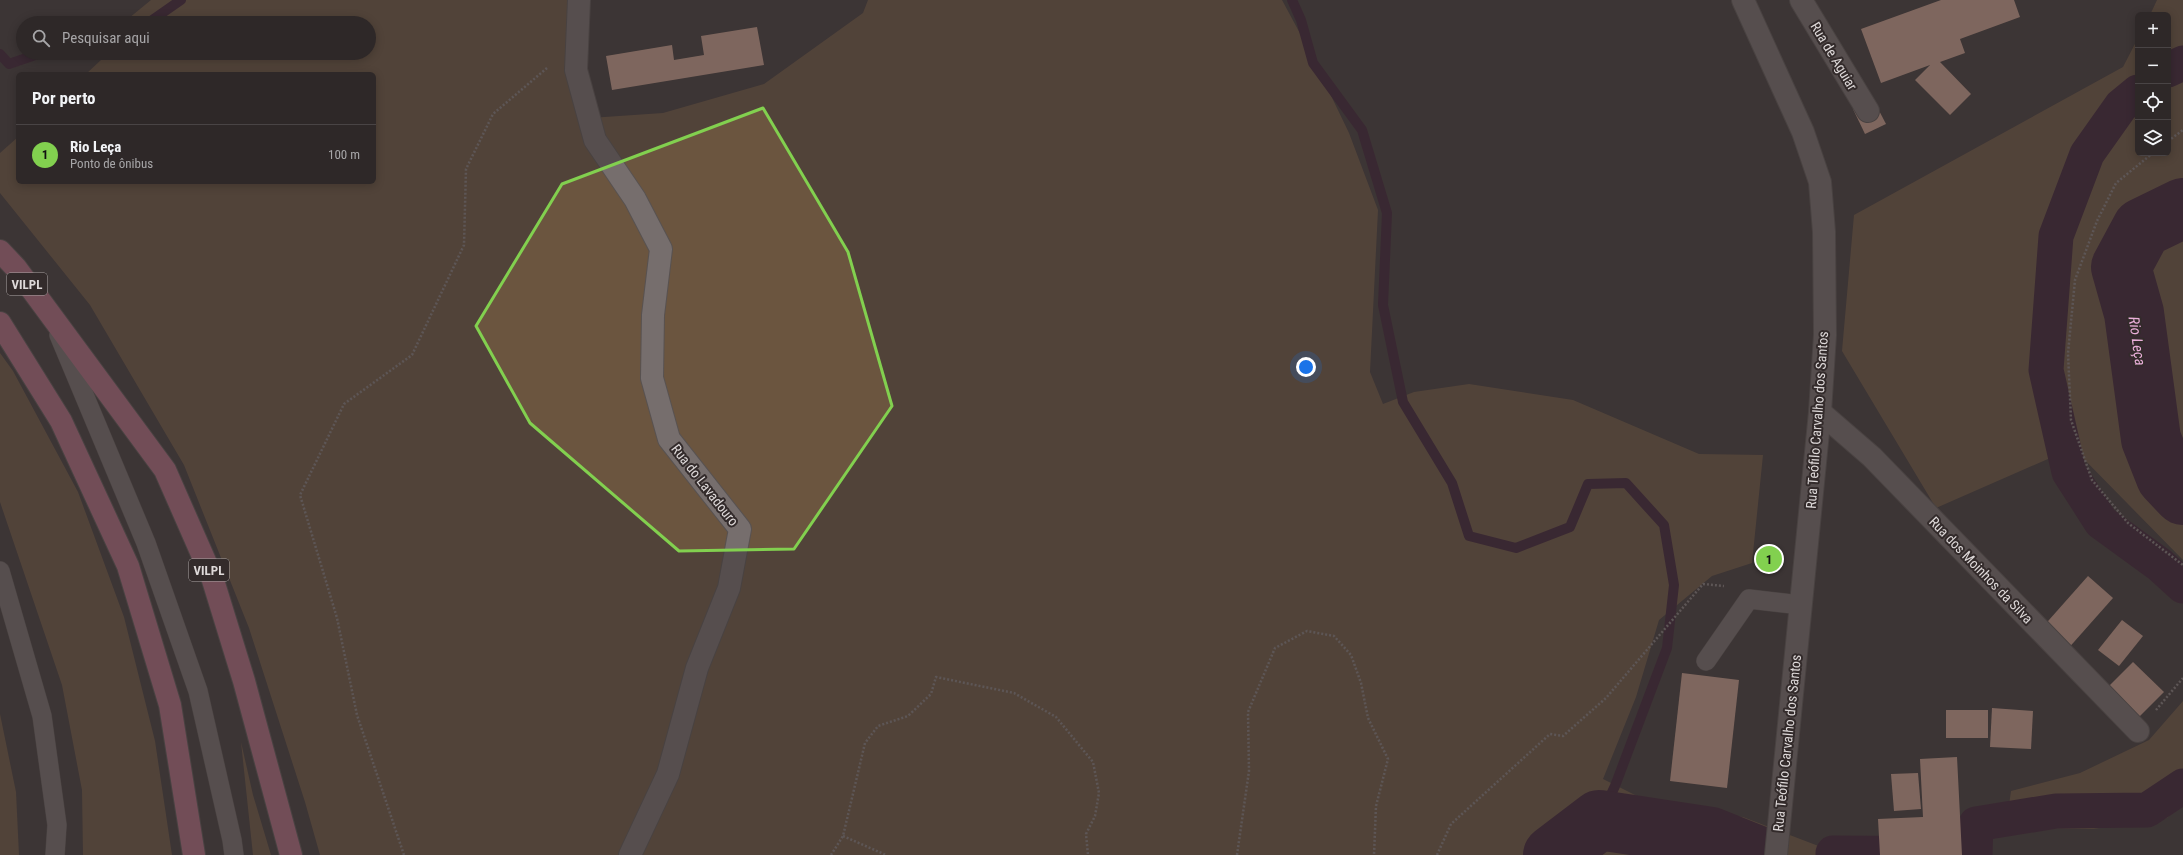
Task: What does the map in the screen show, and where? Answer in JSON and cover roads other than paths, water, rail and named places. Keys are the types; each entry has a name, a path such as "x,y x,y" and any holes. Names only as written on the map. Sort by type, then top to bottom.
{"highway":[{"name":"VILPL","path":"0,251 16,268 165,470 212,577 244,681 291,855"},
{"path":"0,323 61,421 128,566 170,705 194,855"}],"street":[{"name":"Rua do Lavadouro","path":"579,0 576,70 595,140 635,199 661,249 653,315 652,378 669,439 740,529 729,588 697,668 668,774 630,855"},
{"name":"Rua Teófilo Carvalho dos Santos","path":"1743,0 1803,132 1820,182 1824,232 1825,335 1820,412 1776,855"},
{"name":"Rua de Aguiar","path":"1801,0 1868,111"},
{"name":"Rua dos Moinhos da Silva","path":"1820,412 1872,457 2138,731"}],"lane":[{"name":"VILPL","path":"53,320 146,543 195,684 232,840 234,855"},
{"path":"0,570 42,716 57,825 55,855"},
{"path":"1706,661 1749,599 1801,605"}],"waterway":[{"path":"158,16 181,0"},
{"path":"1292,0 1301,20 1313,63 1362,130 1387,213 1383,305 1403,402 1452,483 1469,536 1516,548 1570,527 1588,484 1626,483 1664,525 1674,585 1667,648 1615,786 1599,820"},
{"path":"0,54 9,64 21,60"},
{"path":"2171,69 2183,63"},
{"path":"2135,94 2121,106 2087,154 2056,236 2046,370 2069,472 2101,522 2160,565 2183,586"},
{"name":"Rio Leça","path":"2183,208 2142,228 2121,267 2134,313 2151,439 2166,477 2183,495"},
{"path":"1833,855 1833,853 1975,854 1976,824 2056,811 2147,810 2183,786"},
{"name":"Rio Leça","path":"1553,855 1599,820 1711,837 1756,855"}],"place":[{"name":"Rio Leça","path":"1769,559"}]}
